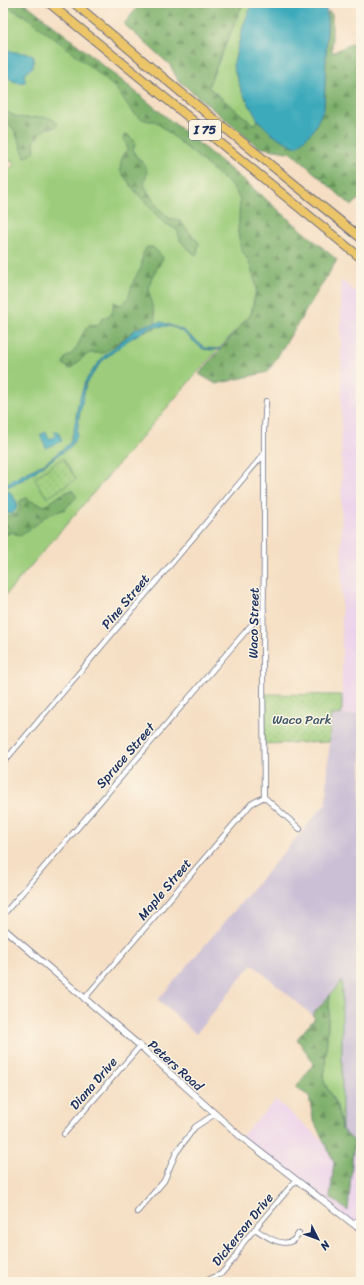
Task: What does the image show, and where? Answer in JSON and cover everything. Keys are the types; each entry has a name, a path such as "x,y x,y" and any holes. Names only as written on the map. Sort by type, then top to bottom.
{"highway":[{"name":"I 75","path":"49,3 361,258"},
{"name":"I 75","path":"74,3 183,94 361,238"}],"street":[{"name":"Waco Street","path":"264,797 264,454 266,401"},
{"name":"Pine Street","path":"3,763 242,478 264,454"},
{"name":"Spruce Street","path":"3,915 264,610"},
{"path":"264,797 300,829"},
{"name":"Maple Street","path":"84,999 251,804 264,797"},
{"name":"Peters Road","path":"3,928 140,1046 241,1137 340,1212 361,1230"},
{"name":"Diana Drive","path":"64,1134 140,1046"},
{"path":"137,1212 164,1181 176,1153 195,1127 215,1114"},
{"name":"Dickerson Drive","path":"199,1282 206,1281 221,1274 233,1260 243,1243 296,1180"},
{"path":"354,1224 361,1216"},
{"path":"255,1229 270,1239 285,1242 292,1240 299,1233"}],"shaded area":[{"path":"341,280 361,296 361,714 342,714"},
{"path":"361,714 361,1147 342,1130 341,982 312,1015 252,964 196,1034 158,1000 326,803 331,715"},
{"path":"276,1100 323,1141 334,1162 330,1197 348,1210 354,1141 361,1147 361,1217 354,1224 241,1137"}],"green space":[{"path":"3,3 20,3 236,185 266,242 251,314 195,375 3,598 3,176 14,164 3,155"},
{"path":"3,3 25,3 241,178 337,260 268,372 216,384 199,374 251,314 257,288 249,262 241,249 238,233 240,200 233,187 155,121 147,121 135,114 118,91 81,59 26,17"},
{"path":"141,3 243,3 208,87 254,125 258,120 273,135 324,108 328,11 332,14 332,53 361,39 361,196 352,206 292,153 258,147 178,80 170,65 124,24"},
{"path":"243,3 252,3 243,27 233,66 242,92 258,120 254,126 208,87"},
{"path":"3,110 14,116 23,118 49,118 58,124 54,128 42,132 34,143 35,151 33,154 25,157 15,131 3,118"},
{"path":"127,134 136,143 133,150 146,168 147,172 144,182 145,187 158,207 169,218 179,220 199,243 197,255 183,244 177,230 163,222 136,192 120,171 122,158 127,150 127,146 123,140 124,136"},
{"path":"147,247 153,247 163,258 152,277 149,289 156,328 125,338 103,353 90,353 70,369 63,364 65,358 77,346 86,328 90,324 97,326 103,318 112,314 114,302 121,305 128,298 134,280 141,268 143,253"},
{"path":"63,458 76,479 47,498 34,478"},
{"path":"72,490 77,497 65,509 44,517 20,536 12,532 3,536 3,515 9,516 16,514 19,510 21,500 27,498 45,506 62,494"},
{"name":"Waco Park","path":"263,694 342,695 342,714 331,715 329,742 263,744"},
{"path":"342,981 342,1130 337,1106 324,1082 330,995"},
{"path":"330,995 324,1082 337,1106 342,1130 354,1141 348,1211 330,1197 334,1162 313,1119 309,1096 296,1088 314,1063 297,1039 315,1018 312,1015"}],"water":[{"path":"252,3 326,3 327,28 324,108 313,131 296,147 273,135 258,120 242,92 233,66 243,27"},
{"path":"3,47 11,51 33,55 34,61 32,68 25,73 25,82 17,82 8,77 4,66"},
{"path":"161,322 183,330 205,348 221,349 203,349 183,332 168,326 150,327 127,341 102,361 86,384 79,417 77,436 70,447 24,479 3,489 3,485 45,463 69,444 74,430 78,404 86,380 104,356 136,329"},
{"path":"58,431 62,441 46,448 40,435 46,432 49,439 56,436 54,433"},
{"path":"7,490 17,502 16,510 12,514 3,512 3,492"}]}
